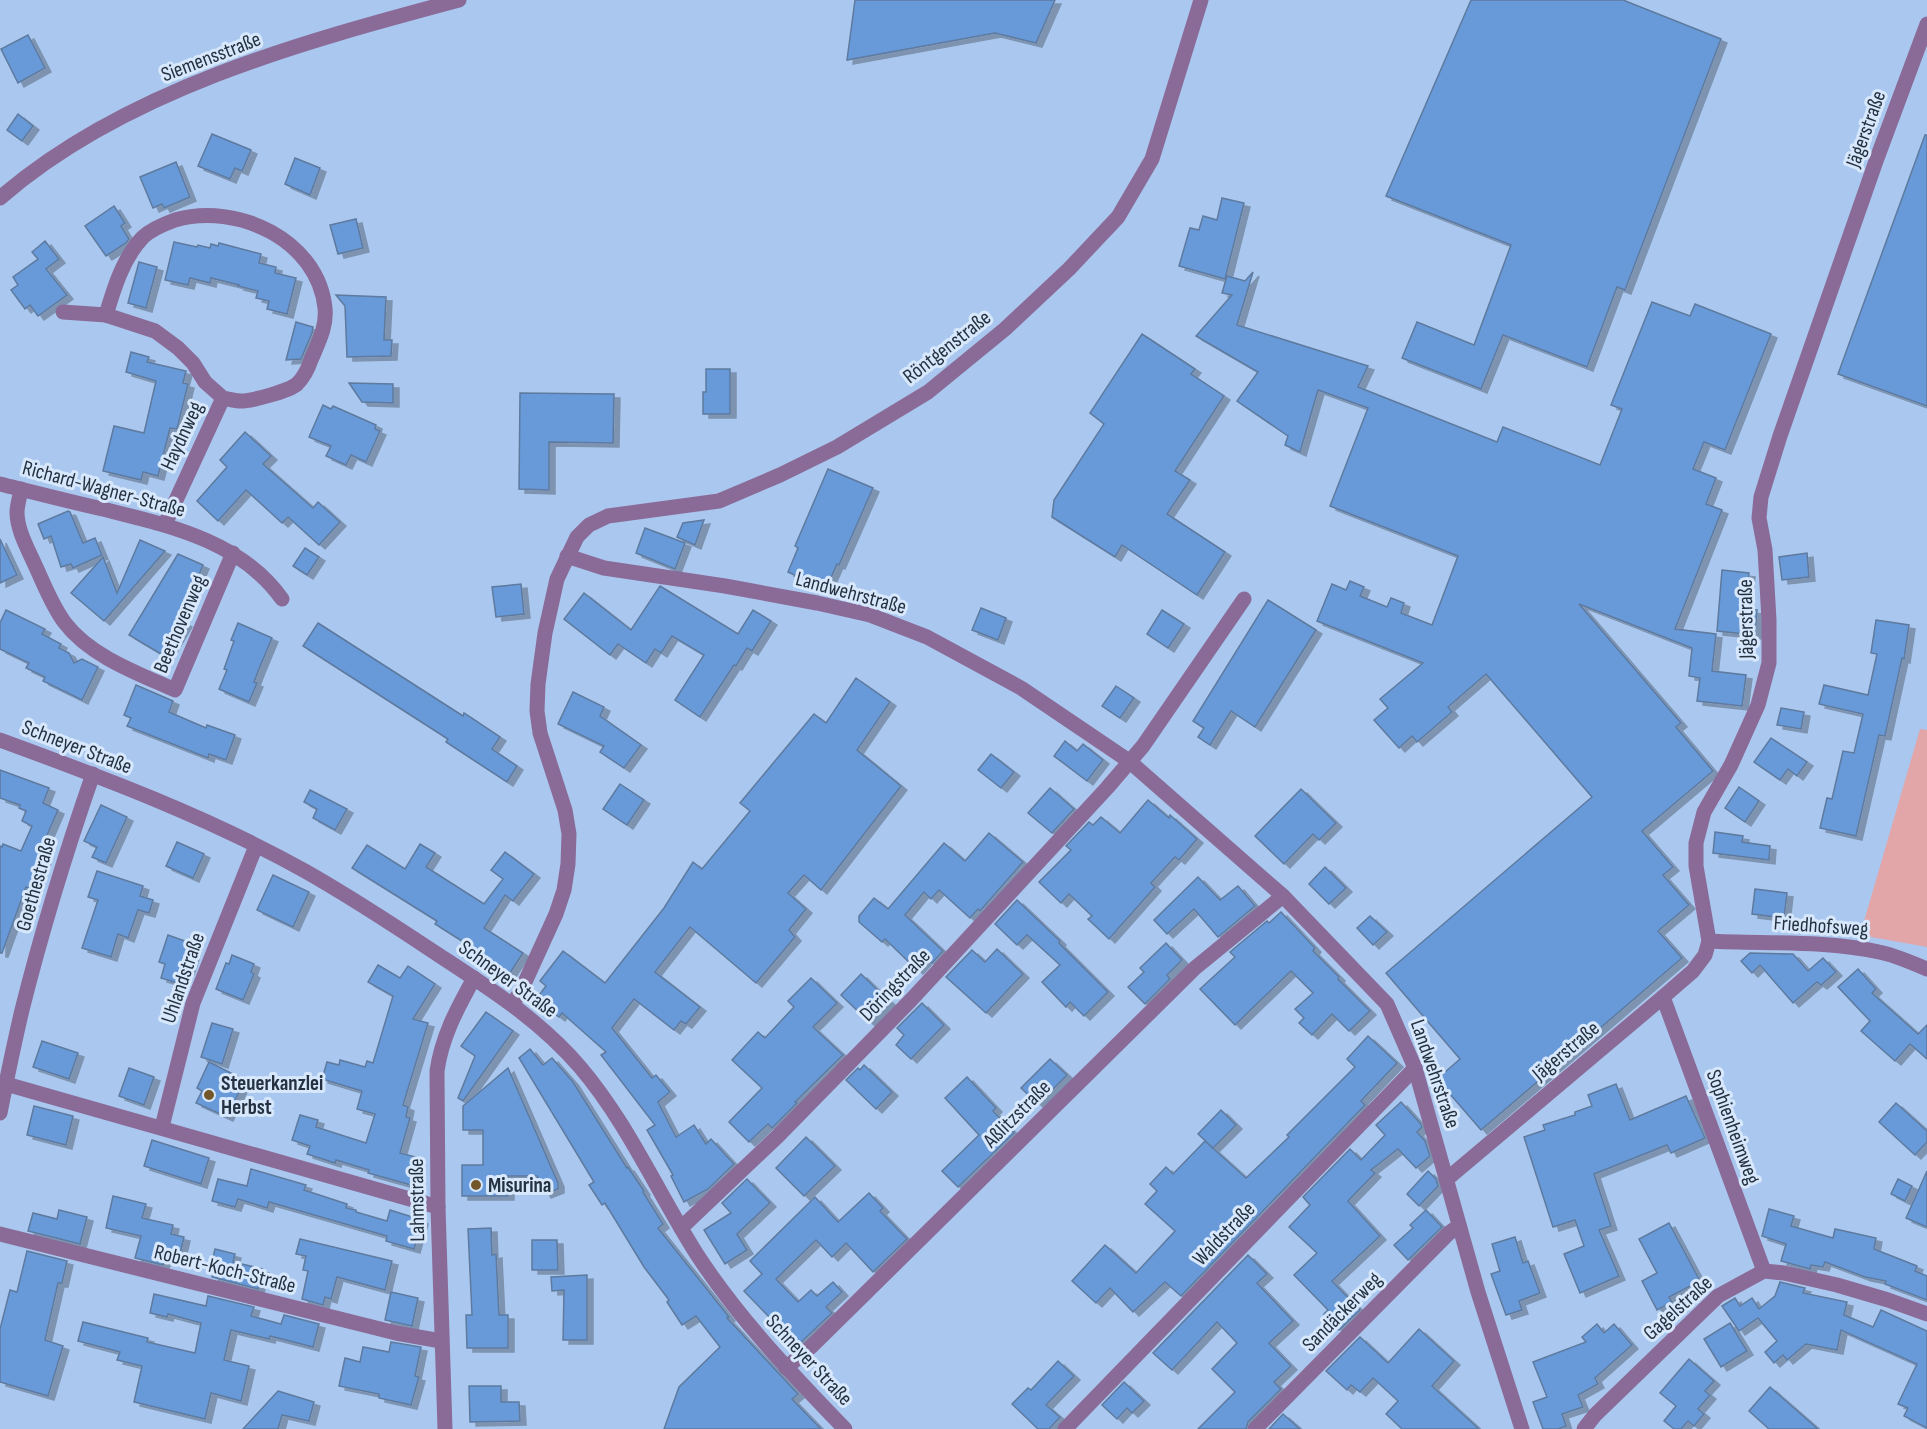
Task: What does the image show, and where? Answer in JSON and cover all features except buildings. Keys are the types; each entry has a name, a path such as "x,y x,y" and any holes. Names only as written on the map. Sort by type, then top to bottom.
{"street":[{"name":"Siemensstraße","path":"0,198 62,151 133,110 261,58 459,0"},
{"name":"Röntgenstraße","path":"512,1004 520,993 556,914 564,890 568,864 569,834 565,810 540,733 537,711 545,633 557,579 577,537 589,525 608,516 719,501 780,476 837,447 928,392 1005,329 1069,269 1118,217 1152,159 1201,0"},
{"name":"Jägerstraße","path":"1447,1179 1663,998 1693,971 1705,955 1709,941 1696,866 1696,843 1704,812 1731,765 1758,705 1769,663 1765,550 1759,518 1761,497 1876,160 1927,24"},
{"name":"Haydnweg","path":"63,312 106,315 155,332 178,348 193,363 205,382 223,398 242,401 296,385 306,373 325,325 325,307 316,275 306,259 289,243 262,227 240,219 210,214 188,216 162,225 143,237 116,281 106,315"},
{"name":"Haydnweg","path":"165,524 223,398"},
{"name":"Richard-Wagner-Straße","path":"0,484 180,528 233,554 259,572 282,599"},
{"name":"Beethovenweg","path":"21,489 17,513 24,539 56,609 65,623 76,635 100,653 175,690 233,554"},
{"name":"Landwehrstraße","path":"567,556 604,568 737,588 870,615 927,637 1022,688 1129,761 1283,896 1387,1004 1415,1068 1478,1292 1522,1429"},
{"path":"1129,761 1143,746 1244,599"},
{"name":"Schneyer Straße","path":"0,740 93,774 256,846 359,903 512,1004 563,1048 594,1085 630,1139 681,1228 730,1302 786,1368 845,1429"},
{"name":"Döringstraße","path":"681,1228 778,1136 911,1000 1107,788 1129,761"},
{"name":"Goethestraße","path":"0,1113 22,1011 43,931 65,854 93,774"},
{"name":"Uhlandstraße","path":"162,1127 193,1003 256,846"},
{"name":"Aßlitzstraße","path":"786,1368 813,1345 1195,968 1283,896"},
{"name":"Friedhofsweg","path":"1709,941 1847,946 1882,952 1927,969"},
{"name":"Lahmstraße","path":"445,1429 438,1207 437,1071 440,1050 450,1022 474,978"},
{"name":"Sophienheimweg","path":"1663,998 1764,1271"},
{"name":"Waldstraße","path":"1065,1429 1415,1068"},
{"path":"6,1084 438,1207"},
{"name":"Sandäckerweg","path":"1255,1429 1459,1226"},
{"name":"Robert-Koch-Straße","path":"0,1234 396,1333 441,1341"},
{"path":"1764,1271 1784,1273 1837,1285 1888,1299 1927,1314"},
{"name":"Gagelstraße","path":"1584,1429 1595,1415 1718,1296 1764,1271"}],"shaded area":[{"path":"1920,729 1927,730 1927,947 1860,935"}],"place":[{"name":"Steuerkanzlei Herbst","path":"209,1095"},
{"name":"Misurina","path":"476,1185"}]}
